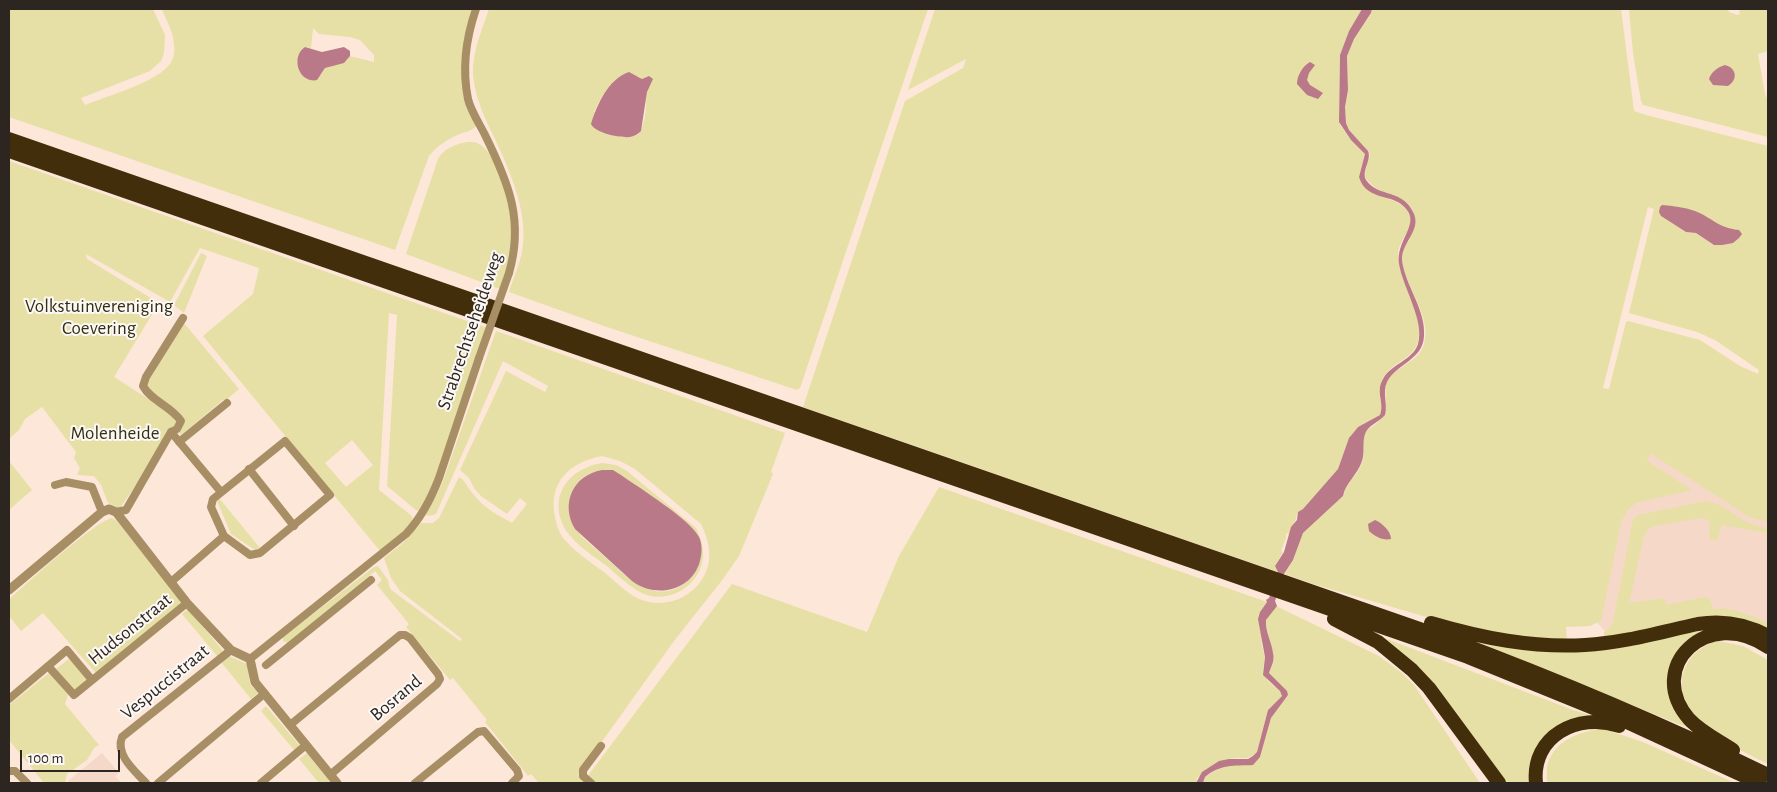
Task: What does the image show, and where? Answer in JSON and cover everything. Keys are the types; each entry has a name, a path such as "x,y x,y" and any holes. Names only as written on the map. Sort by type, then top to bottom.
{"highway":[{"path":"9,139 1277,585 1468,657 1618,718 1759,783"},
{"path":"9,151 1277,585 1357,607 1534,671 1692,738 1768,775"},
{"path":"1277,585 1308,608 1362,633 1403,662 1429,688 1499,783"},
{"path":"1357,607 1384,610 1468,634 1538,644 1572,646 1610,642 1712,622 1736,624 1768,636"},
{"path":"1768,646 1752,638 1735,633 1714,633 1703,637 1692,644 1684,653 1678,665 1675,683 1680,705 1689,719 1768,775"},
{"path":"1536,783 1535,772 1538,757 1542,750 1555,735 1575,725 1596,722 1611,724 1677,744"}],"street":[{"name":"Strabrechtseheideweg","path":"278,638 406,534 420,518 434,491 509,273 515,250 516,236 516,218 511,194 503,172 469,101 464,64 471,24 476,9"},
{"path":"9,590 102,512 126,510 171,432 177,430 181,421 176,412 147,392 143,386 146,377 183,318"},
{"path":"179,442 227,403"},
{"path":"171,432 221,492"},
{"path":"285,440 330,495 294,526 255,555 250,555 224,536 211,507 213,499 249,469 285,440"},
{"path":"249,469 294,526"},
{"path":"55,485 66,482 92,487 102,512"},
{"path":"116,512 187,603 231,650 250,659"},
{"path":"171,582 224,536"},
{"path":"266,665 371,580"},
{"name":"Hudsonstraat","path":"92,680 67,650 48,666 74,695 187,603"},
{"name":"Bosrand","path":"290,725 400,635 410,638 438,674 440,679 438,684 330,775"},
{"path":"250,659 278,638 287,648"},
{"name":"Vespuccistraat","path":"146,783 122,754 119,745 122,737 231,650"},
{"path":"250,659 255,682 337,783"},
{"path":"9,699 48,666"},
{"path":"158,783 264,694"},
{"path":"415,783 478,732 484,731 518,770 519,776 512,783"},
{"path":"261,783 306,746"},
{"path":"591,783 583,776 584,770 601,746"},
{"path":"9,771 15,771 27,783"}],"shaded area":[{"path":"1362,9 1372,9 1354,39 1347,56 1348,90 1345,107 1346,123 1349,130 1368,151 1366,180 1371,186 1404,200 1414,214 1415,226 1404,248 1402,260 1407,279 1422,316 1424,326 1423,344 1419,351 1397,370 1387,382 1385,390 1385,415 1366,431 1363,458 1360,466 1346,487 1343,496 1303,533 1293,560 1284,574 1275,601 1277,606 1266,620 1266,624 1273,656 1269,673 1287,691 1288,695 1271,718 1260,757 1253,765 1222,768 1205,777 1203,783 1196,783 1202,772 1219,761 1248,759 1257,752 1268,710 1282,696 1280,691 1263,675 1265,657 1258,619 1260,612 1267,602 1266,600 1269,598 1278,572 1275,566 1284,552 1291,527 1297,520 1298,512 1303,509 1338,469 1349,438 1358,427 1380,415 1380,388 1383,379 1391,369 1412,354 1418,344 1419,325 1399,264 1400,248 1409,228 1410,216 1402,204 1368,191 1363,185 1359,177 1365,154 1351,140 1339,122 1340,55 1349,31"},
{"path":"305,47 322,52 344,47 350,51 350,56 344,63 325,68 317,80 311,80 301,74 297,63 300,51"},
{"path":"1310,62 1315,65 1309,73 1307,80 1310,85 1323,93 1318,99 1307,95 1297,84 1301,71"},
{"path":"1725,65 1734,71 1735,78 1728,86 1713,85 1709,79 1711,74 1717,68"},
{"path":"629,72 642,79 649,76 653,79 647,92 641,131 633,136 626,137 614,136 597,130 591,124 600,101 615,80"},
{"path":"1662,205 1701,213 1720,225 1739,230 1742,234 1733,243 1714,245 1696,233 1686,232 1661,216 1659,212"},
{"path":"1645,444 1768,515 1768,629 1608,635 1595,620 1609,540"},
{"path":"602,470 613,470 621,475 675,513 694,530 701,542 701,556 698,568 684,584 664,590 642,587 632,581 575,529 569,510 572,492 583,478"},
{"path":"1375,520 1386,528 1391,539 1379,538 1369,531 1368,524"},
{"path":"102,753 119,773 115,776 122,783 70,783 68,781"}],"green space":[{"path":"9,9 153,9 165,35 164,53 161,61 150,71 81,98 85,105 143,83 164,71 170,64 174,54 174,40 162,9 479,9 465,67 477,125 470,131 444,142 429,156 395,250 9,117","holes":["313,28 319,34 350,37 360,40 374,55 374,62 350,56 346,61 325,68 321,75 306,79 300,72 297,61 305,47 311,48"]},
{"path":"489,9 928,9 800,388 797,390 607,327 509,292 522,252 524,238 521,209 501,152 481,108 473,75 478,41","holes":["638,76 645,79 646,109 641,130 637,135 594,112 601,98 615,80"]},
{"path":"935,9 1362,9 1349,31 1340,55 1340,125 1365,154 1359,177 1383,196 1402,205 1409,212 1411,218 1409,228 1398,255 1402,275 1416,313 1419,332 1418,341 1411,353 1393,367 1383,378 1380,388 1380,415 1358,427 1349,439 1338,469 1297,514 1290,534 1286,533 1281,551 1283,552 1275,566 1278,572 803,407 905,101 963,68 966,59 908,90"},
{"path":"1372,9 1621,9 1634,111 1768,146 1768,521 1748,516 1650,453 1647,461 1692,490 1636,503 1627,511 1621,522 1601,621 1590,626 1566,627 1567,642 1547,641 1464,628 1285,574 1293,560 1303,533 1343,496 1359,469 1363,460 1363,439 1365,433 1378,422 1385,408 1385,387 1387,381 1395,372 1416,357 1423,347 1425,336 1422,314 1404,271 1402,260 1405,246 1412,232 1412,209 1378,189 1367,180 1364,175 1370,155 1349,130 1346,123 1345,107 1348,90 1347,56 1354,39 1371,14","holes":["1648,207 1654,209 1629,313 1697,332 1715,340 1759,370 1758,374 1740,366 1700,340 1628,321 1626,322 1609,389 1603,388","1661,216 1713,222 1737,230 1714,245 1696,233 1686,232"]},
{"path":"1629,9 1728,9 1729,12 1737,15 1740,14 1739,9 1768,9 1768,51 1758,54 1765,94 1768,100 1768,137 1643,105 1633,53"},
{"path":"467,142 473,142 482,146 489,154 501,177 509,206 513,244 510,261 500,289 406,254 440,155 450,148"},
{"path":"9,161 487,328 433,485 420,509 417,511 387,486 397,315 389,313 379,490 412,516 413,521 402,534 380,551 203,336 253,294 259,268 200,248 170,302 86,254 87,259 159,303 114,377 175,416 177,422 174,430 120,508 108,503 101,485 94,476 77,475 80,468 74,458 76,452 42,407 25,419 19,430 9,439","holes":["352,440 373,465 346,487 325,463"]},
{"path":"201,253 207,256 184,313 174,305"},
{"path":"184,323 239,389 181,435 179,433 182,415 148,392 146,385"},
{"path":"496,331 785,433 771,472 773,474 739,556 674,641 578,775 589,783 539,783 531,774 528,776 453,678 450,680 406,627 409,624 377,585 382,580 375,571 288,643 283,641 283,637 374,567 378,566 388,580 390,589 460,641 462,639 400,591 391,578 384,558 404,542 421,523 433,523 439,518 459,477 482,503 512,523 527,504 520,498 507,514 481,496 469,478 460,470 506,371 545,392 548,386 503,361 436,514 429,516 425,514 443,481","holes":["602,456 620,461 635,469 701,524 707,538 709,552 708,567 695,588 681,598 664,603 655,603 637,598 577,552 563,538 559,531 555,520 554,505 558,484 564,476 580,463"]},
{"path":"9,461 32,490 9,510"},
{"path":"603,463 616,465 627,471 696,528 701,540 703,559 699,572 684,589 661,597 645,595 581,546 567,532 561,520 560,497 570,478 590,466","holes":["613,470 685,521 698,536 701,543 700,559 696,570 687,582 677,588 666,591 647,589 629,578 589,543 571,521 569,514 582,478 591,473"]},
{"path":"939,487 1267,602 1260,612 1262,646 1265,657 1263,671 1268,681 1280,691 1282,696 1268,710 1257,752 1251,757 1234,758 1222,762 1197,778 1196,783 596,783 587,777 732,584 867,632 899,556"},
{"path":"219,498 261,550 255,550 231,534 217,501"},
{"path":"1706,501 1722,506 1746,522 1768,529 1768,533 1722,525 1717,541 1709,539 1710,523 1702,518 1654,526 1644,536 1629,603 1664,598 1666,605 1705,597 1710,599 1713,609 1734,610 1768,623 1768,633 1736,622 1604,639 1604,632 1610,628 1613,622 1633,519 1638,515"},
{"path":"112,518 117,521 180,600 181,605 96,673 43,613 21,631 9,616 9,600 92,529"},
{"path":"1276,606 1379,656 1402,673 1414,685 1480,783 1204,783 1205,777 1220,767 1241,765 1260,757 1271,718 1288,695 1269,673 1273,656 1266,620"},
{"path":"188,609 224,652 218,657 182,614"},
{"path":"1358,628 1573,710 1600,718 1554,734 1533,783 1501,783 1433,690"},
{"path":"1711,629 1698,636 1672,679 1698,732 1458,634 1489,642 1661,637"},
{"path":"1719,641 1743,646 1768,660 1768,764 1737,748 1704,725 1692,711 1684,696 1682,680 1688,662 1702,648"},
{"path":"229,656 247,664 250,684 258,693 251,699 221,662"},
{"path":"70,658 88,679 75,691 56,669"},
{"path":"49,673 68,695 65,704 99,745 94,748 87,760 67,774 65,783 44,783 9,740 9,705"},
{"path":"266,706 301,747 295,751 261,711"},
{"path":"1604,729 1643,742 1735,783 1547,783 1548,763 1563,742 1578,734"},
{"path":"307,753 331,783 319,783 299,759"}],"park label":[{"name":"Volkstuinvereniging Coevering","path":"99,317"},
{"name":"Molenheide","path":"115,433"}]}
